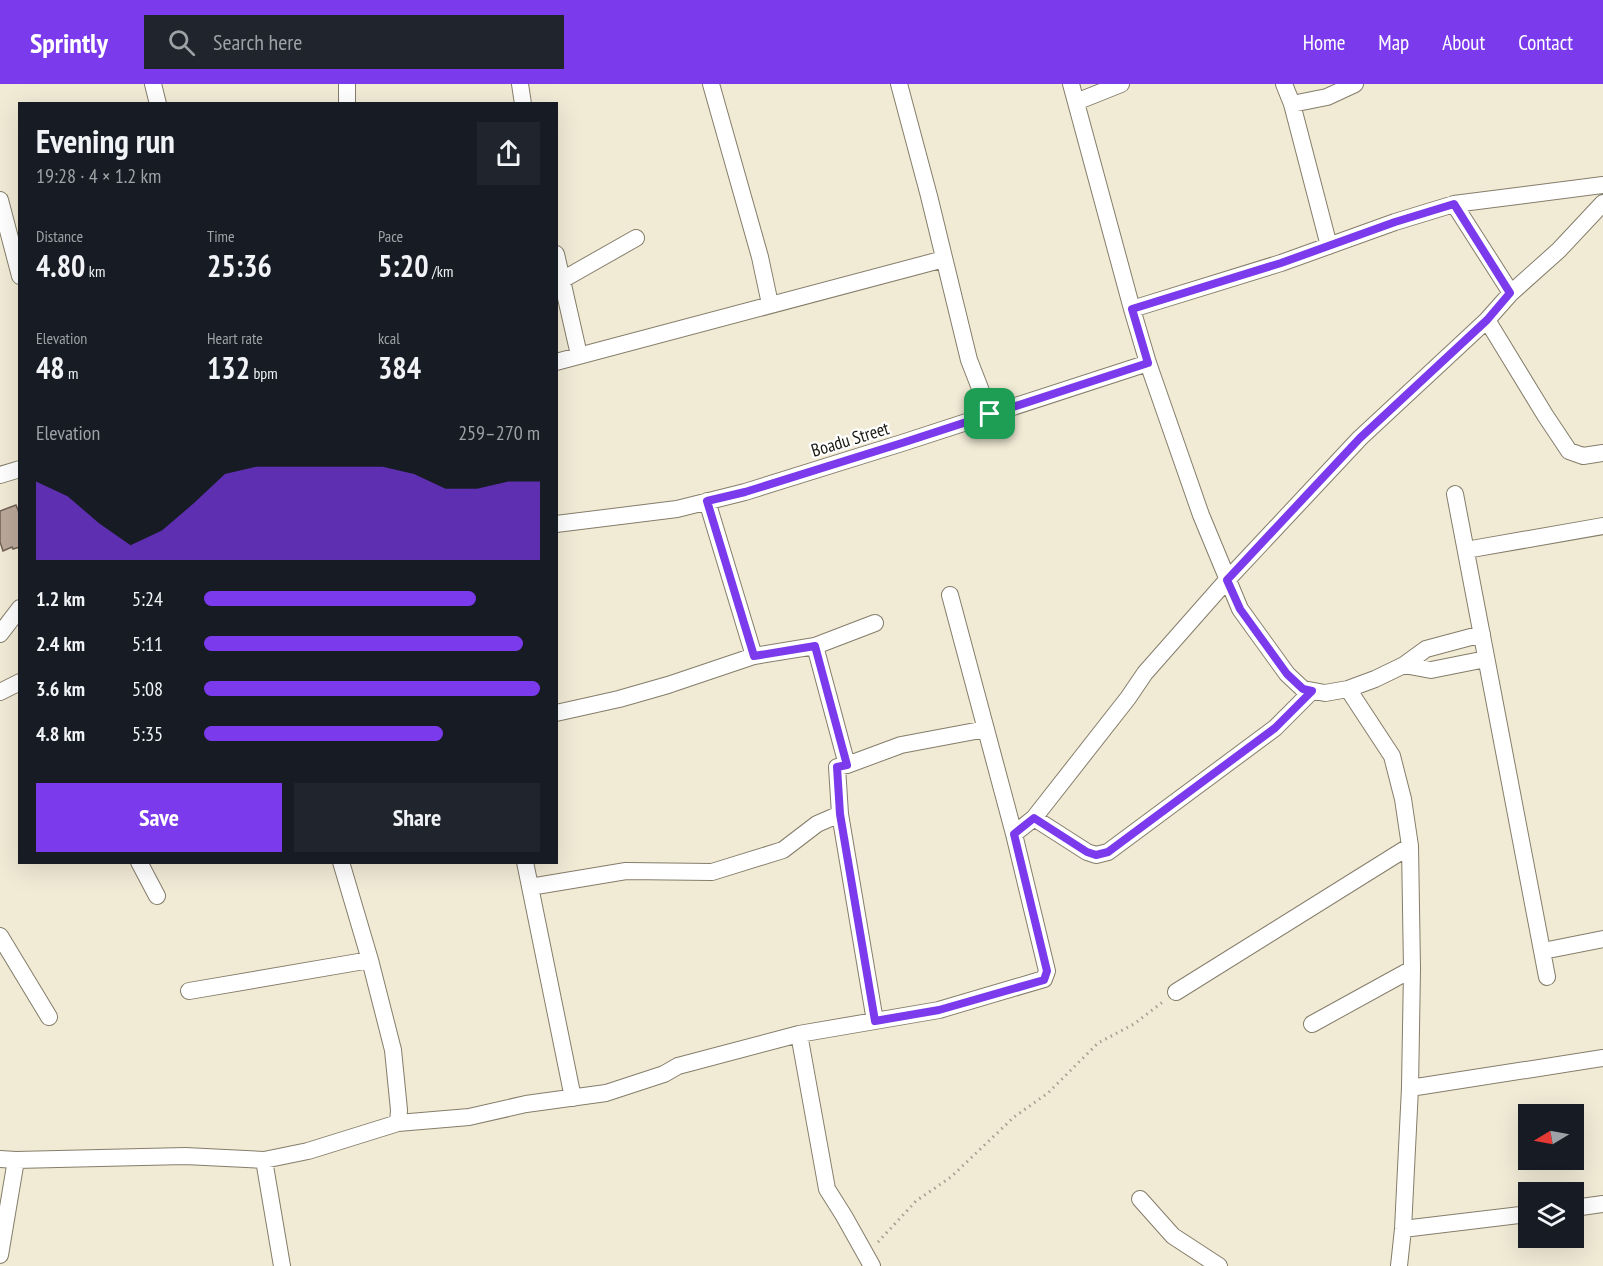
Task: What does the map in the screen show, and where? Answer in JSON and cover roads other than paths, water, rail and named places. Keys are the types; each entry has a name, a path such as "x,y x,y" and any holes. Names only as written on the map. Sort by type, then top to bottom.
{"street":[{"path":"153,84 158,102"},
{"path":"347,84 347,102"},
{"path":"520,84 523,102"},
{"path":"711,84 760,257 770,304"},
{"path":"899,84 969,360 990,414"},
{"path":"1071,84 1148,363 1201,515 1240,609 1287,674 1303,689 1325,693 1348,689 1404,665 1426,648 1482,634"},
{"path":"1076,102 1121,84"},
{"path":"1284,84 1292,104 1329,246"},
{"path":"1292,104 1327,97 1355,84"},
{"path":"1132,309 1281,263 1395,222 1454,204 1603,185"},
{"path":"0,200 18,268"},
{"path":"1014,834 1034,818 1145,673 1227,580 1360,438 1487,320 1510,293 1559,250 1603,203"},
{"path":"1454,204 1510,293"},
{"path":"562,280 636,238"},
{"path":"558,361 944,259"},
{"path":"558,263 579,356"},
{"path":"1487,320 1569,451 1583,456 1603,453"},
{"name":"Boadu Street","path":"558,524 677,509 745,492 1148,363"},
{"path":"0,475 18,470"},
{"path":"1455,494 1547,977"},
{"path":"707,501 754,656"},
{"path":"1466,550 1603,529"},
{"path":"0,1255 8,1160 185,1156 264,1160 308,1151 398,1123 469,1117 526,1104 606,1093 664,1074 678,1066 800,1034 939,1010 1044,980 1047,971 1014,834 950,595"},
{"path":"0,634 18,611"},
{"path":"558,713 668,685 754,656 815,646 875,623"},
{"path":"815,646 847,765"},
{"path":"1404,665 1431,670 1486,659"},
{"path":"0,692 18,683"},
{"path":"1348,689 1392,756 1403,800 1410,846 1412,969 1410,1088 1399,1266"},
{"path":"1034,818 1087,852 1096,855 1108,852 1275,728 1312,691"},
{"path":"875,1021 840,814 837,767 901,745 986,729"},
{"path":"530,887 626,871 712,872 783,850 817,824 840,814"},
{"path":"1176,992 1410,846"},
{"path":"141,864 157,896"},
{"path":"342,864 370,960 393,1050 399,1110 398,1123"},
{"path":"525,864 573,1098"},
{"path":"0,936 6,959 50,1017"},
{"path":"1542,951 1603,939"},
{"path":"189,991 370,960"},
{"path":"1312,1024 1412,969"},
{"path":"800,1034 827,1189 844,1216 869,1265"},
{"path":"1410,1088 1603,1058"},
{"path":"264,1160 282,1266"},
{"path":"1140,1199 1173,1236 1219,1266"},
{"path":"1584,1207 1603,1204"},
{"path":"1403,1229 1518,1215"}]}
